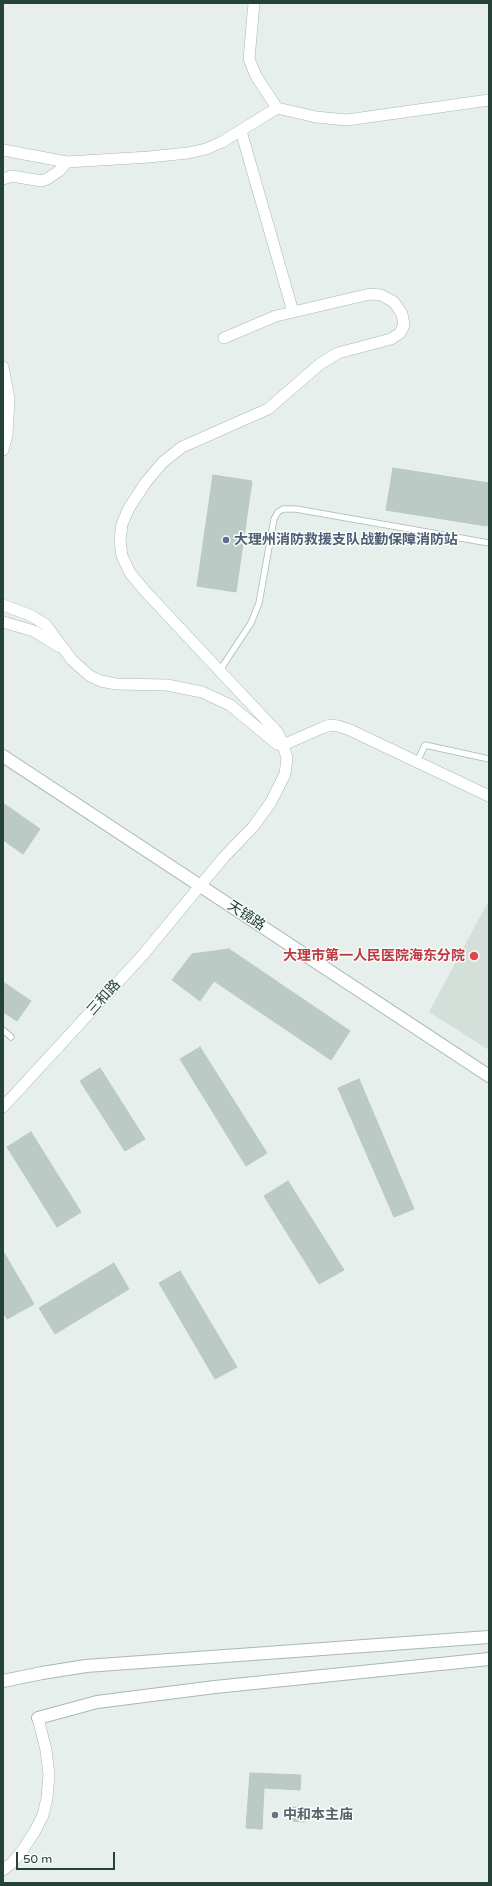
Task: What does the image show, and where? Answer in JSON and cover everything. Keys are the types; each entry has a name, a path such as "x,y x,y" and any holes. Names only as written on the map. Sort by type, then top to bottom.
{"street":[{"path":"254,3 249,58 256,76 276,108 316,117 347,120 489,100"},
{"path":"3,150 67,162 188,153 222,142 276,108"},
{"path":"241,131 293,312"},
{"path":"3,178 12,176 41,180 47,179 59,171 67,162"},
{"path":"224,338 276,316 346,298 370,294 381,295 394,302 402,314 404,324 400,333 391,339 338,353 320,364 268,408 182,447 163,462 146,482 129,508 122,524 120,541 122,556 130,573 145,591 269,722 278,733 283,745"},
{"path":"3,367 9,399 7,436 3,450"},
{"path":"3,605 32,616 46,625 83,671 101,681 116,684 167,685 202,692 216,697 230,705 277,744 283,745 330,725 338,726 489,796"},
{"path":"3,622 34,632 64,649"},
{"name":"三和路","path":"3,1107 142,956 200,886 253,827 272,802 284,774 287,758 283,745"},
{"name":"天镜路","path":"3,756 489,1076"},
{"path":"3,1681 86,1666 489,1637"},
{"path":"3,1870 12,1863 22,1851 35,1831 43,1815 47,1798 49,1775 46,1750 38,1718 97,1702 489,1659"}],"lane":[{"path":"220,670 251,623 259,603 274,519 278,512 283,509 296,509 489,543"},
{"path":"417,762 425,745 489,759"},
{"path":"3,1030 11,1037"}],"shaded area":[{"name":"大理市第一人民医院海东分院","path":"489,900 489,1050 429,1012"}],"building":[{"path":"393,468 489,483 489,511 487,526 386,510"},
{"path":"213,475 252,481 236,592 197,586"},
{"path":"3,803 40,829 23,854 3,840"},
{"path":"229,949 350,1031 331,1060 214,981 200,1001 172,980 192,954"},
{"path":"3,982 31,1001 17,1021 3,1012"},
{"path":"200,1047 267,1153 246,1166 180,1059"},
{"path":"100,1068 145,1139 125,1151 80,1081"},
{"path":"359,1079 414,1209 394,1217 338,1088"},
{"path":"31,1132 81,1212 57,1227 7,1147"},
{"path":"288,1181 344,1270 319,1284 264,1196"},
{"path":"3,1251 34,1304 7,1319 3,1312"},
{"path":"114,1263 129,1289 55,1334 39,1308"},
{"path":"180,1271 237,1367 215,1379 159,1283"},
{"path":"250,1773 301,1775 300,1790 264,1788 262,1829 246,1828"},
{"path":"293,1807 306,1808 305,1822 293,1821"}],"place":[{"name":"大理州消防救援支队战勤保障消防站","path":"226,540"},
{"name":"大理市第一人民医院海东分院","path":"474,956"},
{"name":"中和本主庙","path":"275,1815"}]}
